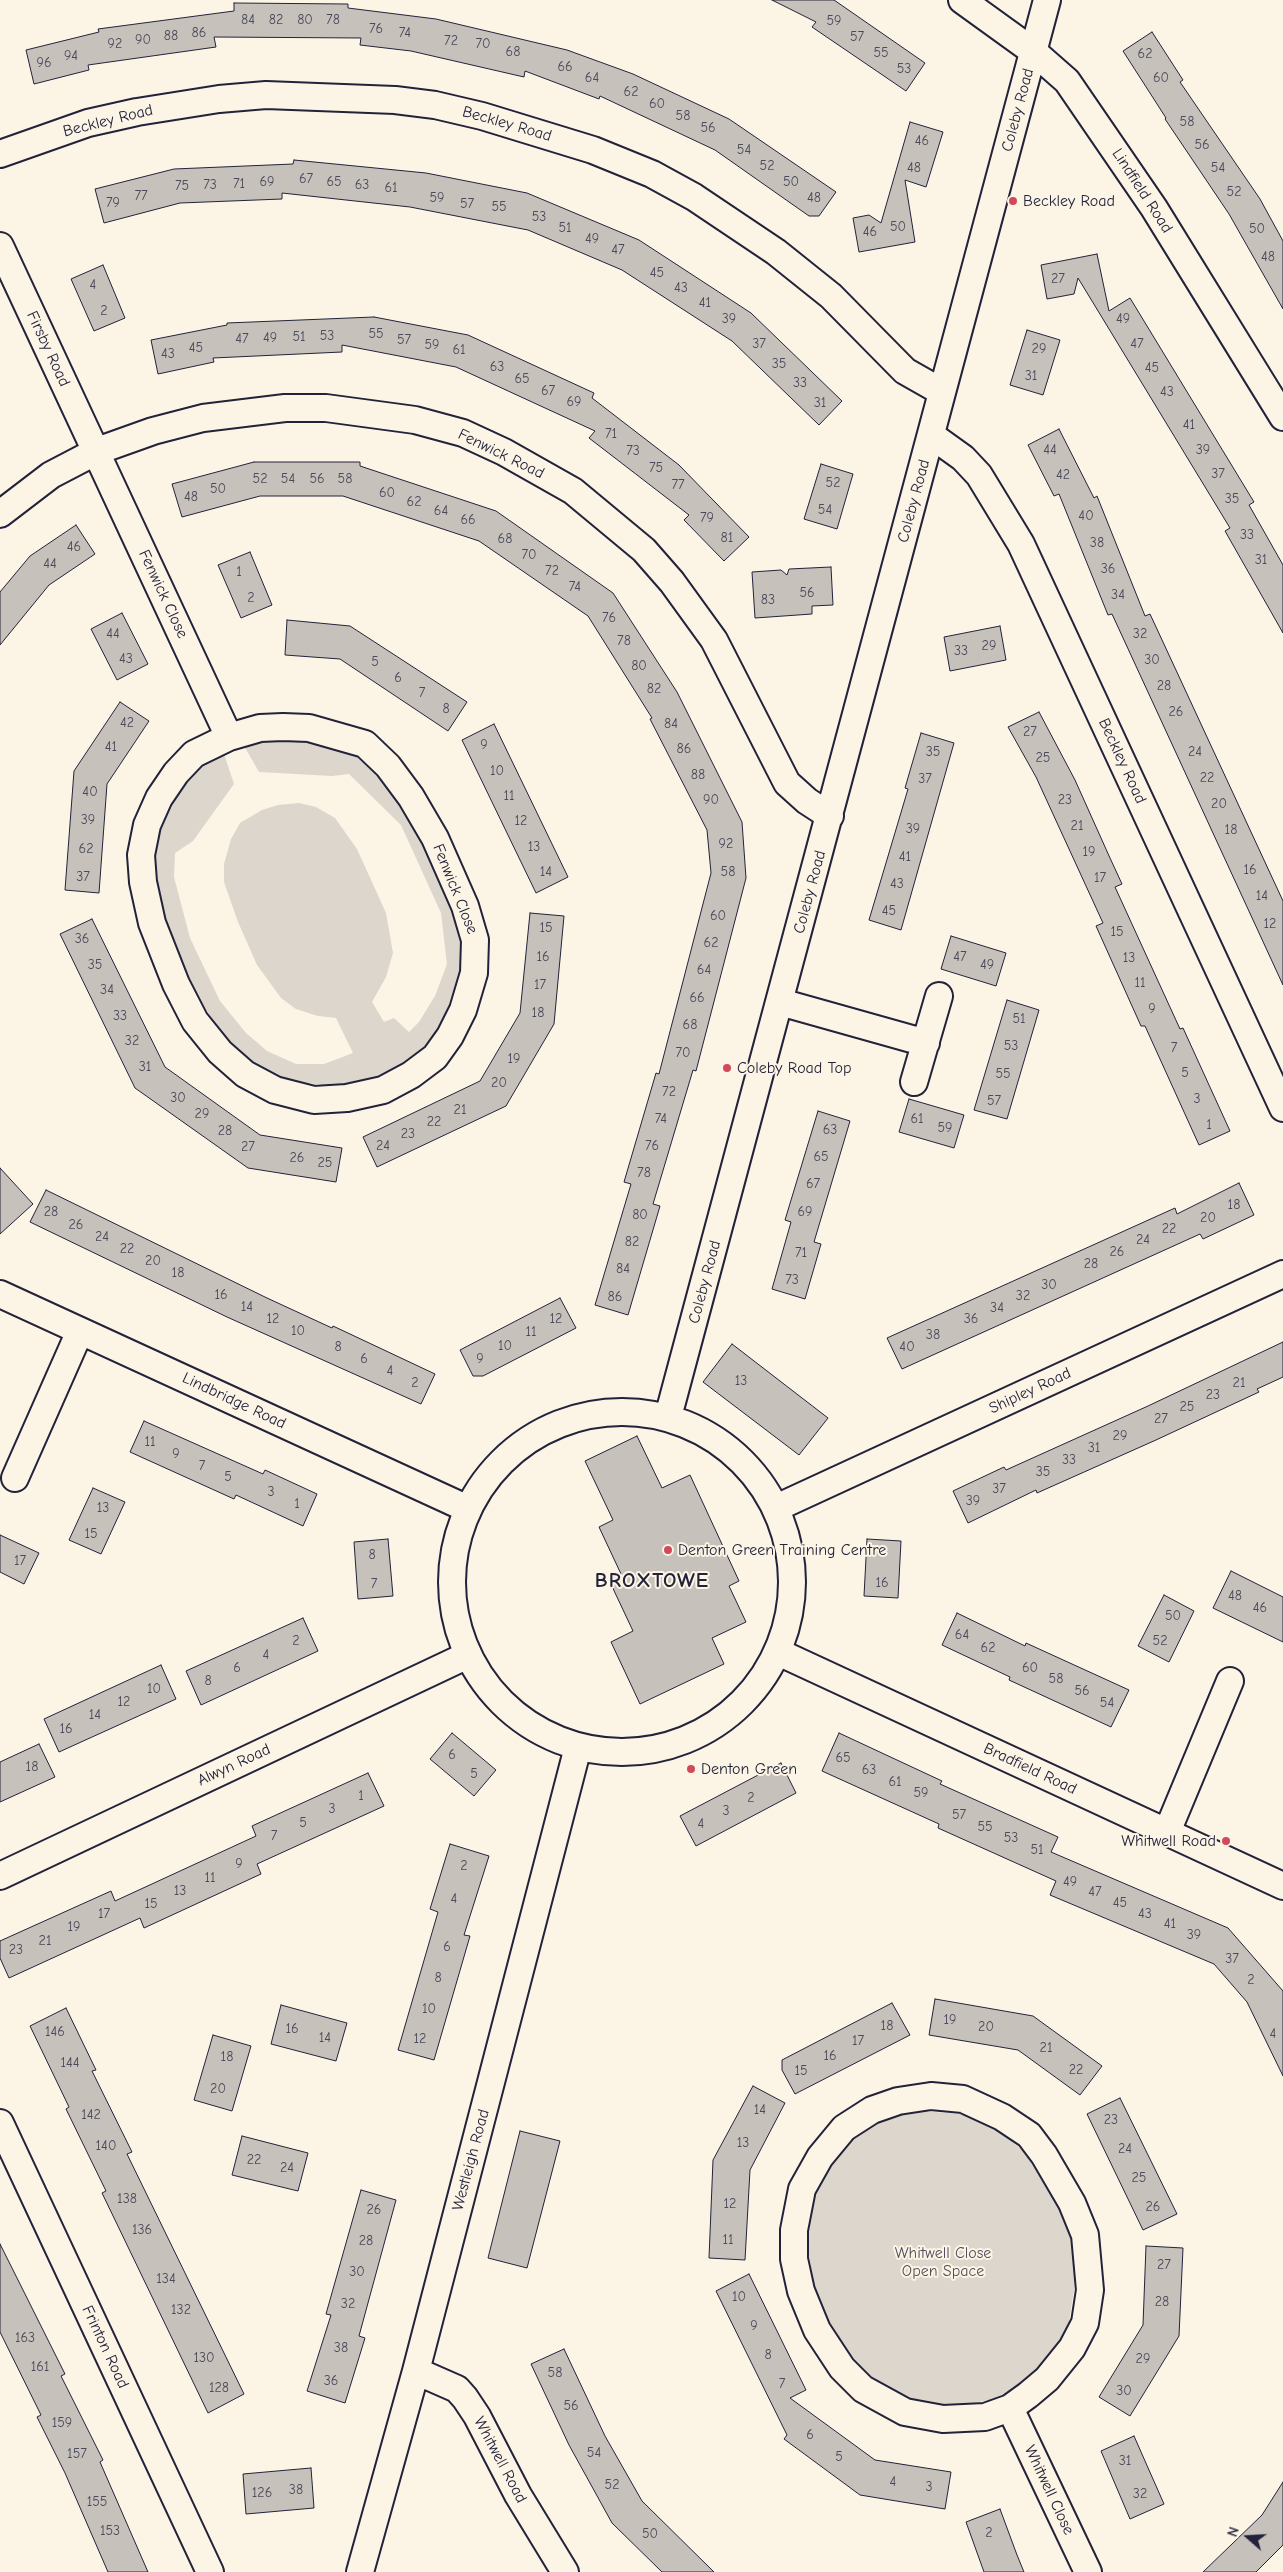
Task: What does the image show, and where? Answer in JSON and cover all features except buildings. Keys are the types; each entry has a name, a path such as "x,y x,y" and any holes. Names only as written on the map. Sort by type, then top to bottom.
{"street":[{"name":"Lindfield Road","path":"962,0 1034,52 1067,80 1108,138 1283,417"},
{"name":"Coleby Road","path":"668,1417 1047,0"},
{"name":"Beckley Road","path":"0,154 88,123 137,112 200,102 257,96 350,96 435,105 482,116 593,150 652,174 694,197 776,252 831,296 906,370 920,381 942,392"},
{"name":"Firsby Road","path":"0,246 97,451"},
{"name":"Fenwick Road","path":"0,514 52,474 97,451 153,431 203,418 285,408 326,408 415,420 464,433 504,452 573,491 644,550 672,582 714,640 787,783 807,801 830,816"},
{"name":"Beckley Road","path":"931,435 963,458 979,475 1021,544 1283,1108"},
{"name":"Fenwick Close","path":"97,451 228,738"},
{"name":"Fenwick Close","path":"300,727 335,734 365,744 388,766 411,797 435,838 465,906 475,940 474,973 463,1010 450,1036 435,1057 410,1076 383,1090 347,1098 314,1100 268,1086 244,1074 220,1052 195,1021 176,984 152,923 143,882 141,855 147,825 159,798 176,773 194,754 228,738 260,728 300,727"},
{"path":"914,1082 939,996"},
{"path":"780,1002 926,1043"},
{"name":"Shipley Road","path":"776,1508 1283,1274"},
{"name":"Lindbridge Road","path":"0,1294 468,1509"},
{"path":"15,1478 80,1331"},
{"path":"636,1412 668,1417 690,1425 716,1439 750,1468 776,1508 789,1545 792,1584 778,1652 758,1686 718,1723 659,1749 621,1753 578,1748 533,1728 498,1700 479,1677 468,1655 455,1620 451,1576 457,1537 468,1509 484,1482 501,1461 550,1427 599,1413 636,1412"},
{"name":"Bradfield Road","path":"778,1652 1283,1886"},
{"name":"Alwyn Road","path":"0,1876 468,1655"},
{"path":"1167,1832 1230,1681"},
{"name":"Westleigh Road","path":"360,2572 416,2371 578,1748"},
{"path":"931,2096 963,2099 1002,2117 1029,2135 1044,2155 1072,2203 1085,2235 1089,2262 1090,2290 1086,2323 1072,2348 1047,2379 1010,2408 985,2417 943,2419 905,2412 863,2389 842,2368 817,2330 801,2291 794,2259 794,2230 802,2189 820,2157 844,2128 872,2110 898,2101 931,2096"},
{"name":"Frinton Road","path":"0,2123 210,2572"},
{"name":"Whitwell Road","path":"416,2371 457,2389 465,2398 478,2416 518,2495 565,2572"},
{"name":"Whitwell Close","path":"1010,2408 1088,2572"}],"green space":[{"path":"295,736 354,753 372,766 396,795 420,833 456,913 461,940 460,972 443,1021 432,1040 413,1059 376,1078 354,1084 323,1085 285,1080 258,1067 229,1043 204,1007 178,958 164,924 151,866 155,832 171,795 201,763 224,754 234,784 193,841 175,853 174,877 190,938 220,1001 246,1033 267,1051 296,1064 324,1064 353,1053 336,1018 318,1016 296,1009 281,998 257,965 238,922 224,882 224,864 231,839 240,823 262,810 278,805 299,803 316,807 335,818 357,849 386,913 393,953 386,977 372,1002 384,1022 394,1018 409,1032 419,1022 435,996 447,964 441,913 401,825 349,774 332,776 259,772 243,744"},
{"name":"Whitwell Close Open Space","path":"921,2111 960,2114 1001,2131 1024,2152 1057,2204 1073,2242 1075,2284 1069,2322 1059,2345 1037,2371 1020,2387 989,2400 955,2407 918,2403 876,2385 854,2363 829,2321 815,2288 805,2233 814,2192 834,2160 860,2133 889,2116"}],"place":[{"name":"Beckley Road","path":"1013,201"},
{"name":"Coleby Road Top","path":"727,1068"},
{"name":"Denton Green Training Centre","path":"668,1550"},
{"name":"Denton Green","path":"691,1769"},
{"name":"Whitwell Road","path":"1226,1841"}],"district":[{"name":"BROXTOWE","path":"652,1581"}]}
